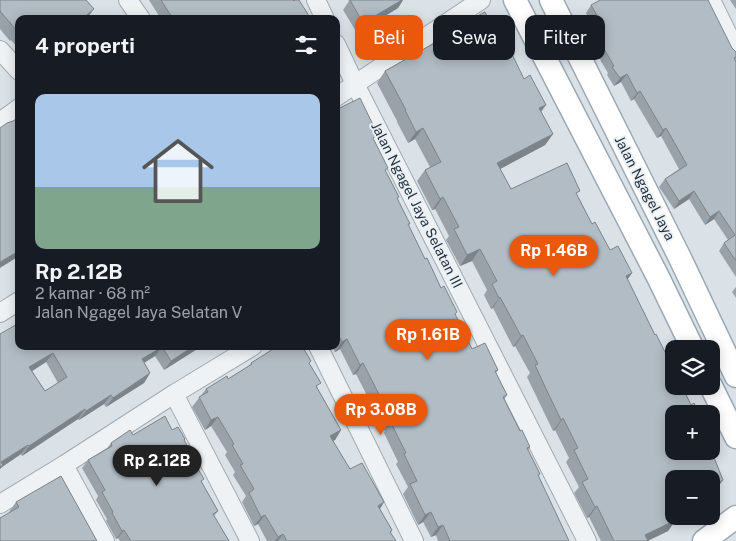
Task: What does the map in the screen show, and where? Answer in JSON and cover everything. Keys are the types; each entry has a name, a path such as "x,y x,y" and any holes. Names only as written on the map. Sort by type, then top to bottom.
{"main road":[{"path":"515,0 689,340"},
{"name":"Jalan Ngagel Jaya","path":"551,0 680,258 736,376"},
{"path":"715,395 736,437"},
{"path":"704,541 736,517"}],"street":[{"path":"316,0 322,15"},
{"path":"340,94 481,0"},
{"path":"711,0 736,51"},
{"path":"0,50 15,67"},
{"name":"Jalan Ngagel Jaya Selatan III","path":"340,52 586,541"},
{"path":"0,122 15,111"},
{"path":"0,314 15,304"},
{"path":"0,504 246,350"},
{"path":"320,350 414,541"},
{"path":"174,394 250,541"},
{"path":"64,465 104,541"}],"building":[{"path":"0,0 86,0 94,9 87,15 15,15 15,29 0,11"},
{"path":"161,0 299,0 308,15 170,15"},
{"path":"350,0 402,0 377,15 358,15"},
{"path":"600,0 708,0 732,48 736,52 736,57 734,58 736,62 736,261 724,243 735,235 719,211 710,217 694,191 679,201 665,179 687,165 666,128 663,130 640,91 637,93 627,74 620,78 612,67 614,66 605,51 605,15 597,15 591,5"},
{"path":"433,44 433,60 515,60 524,79 530,75 546,105 539,108 553,134 497,163 511,189 567,163 580,191 576,193 592,224 595,222 610,250 618,246 632,273 626,276 665,352 665,395 686,395 691,405 665,405 665,460 715,460 719,470 665,470 666,525 645,535 648,541 614,541 597,506 595,507 582,482 588,479 574,450 578,448 563,418 561,420 535,365 538,364 523,335 521,336 492,284 497,281 480,249 467,255 454,229 459,227 443,197 440,199 425,170 441,162 423,128 416,132 385,71 404,60 423,60 423,49"},
{"path":"360,98 378,135 373,138 388,168 385,170 399,197 397,198 410,224 408,224 441,288 444,286 472,349 485,343 498,370 495,371 507,395 503,397 530,447 527,448 540,474 538,475 569,541 450,541 443,525 438,527 431,512 425,515 410,484 417,481 391,423 393,422 363,363 360,365 347,339 342,342 340,338 340,108"},
{"path":"15,120 15,253 0,262 0,128"},
{"path":"15,325 15,350 157,350 142,359 150,373 113,398 111,395 86,411 85,409 1,462 3,465 0,467 0,334","holes":["53,353 67,377 45,391 29,367"]},
{"path":"164,350 188,350 171,361"},
{"path":"272,350 304,350 311,361 309,363 321,383 316,386 341,430 330,436 350,469 362,463 384,502 378,506 396,541 287,541 283,534 278,537 265,515 261,517 249,493 254,489 240,465 243,464 232,445 234,444 218,417 211,420 199,397 208,392 206,389 227,376 228,379"},
{"path":"165,416 172,430 178,427 185,439 197,463 195,464 204,479 201,481 218,511 213,514 229,541 131,541 124,530 122,531 112,513 102,492 105,490 88,460 112,446 111,443 130,430 133,435"},
{"path":"61,476 97,541 0,541 0,518 19,507 16,502"}]}
